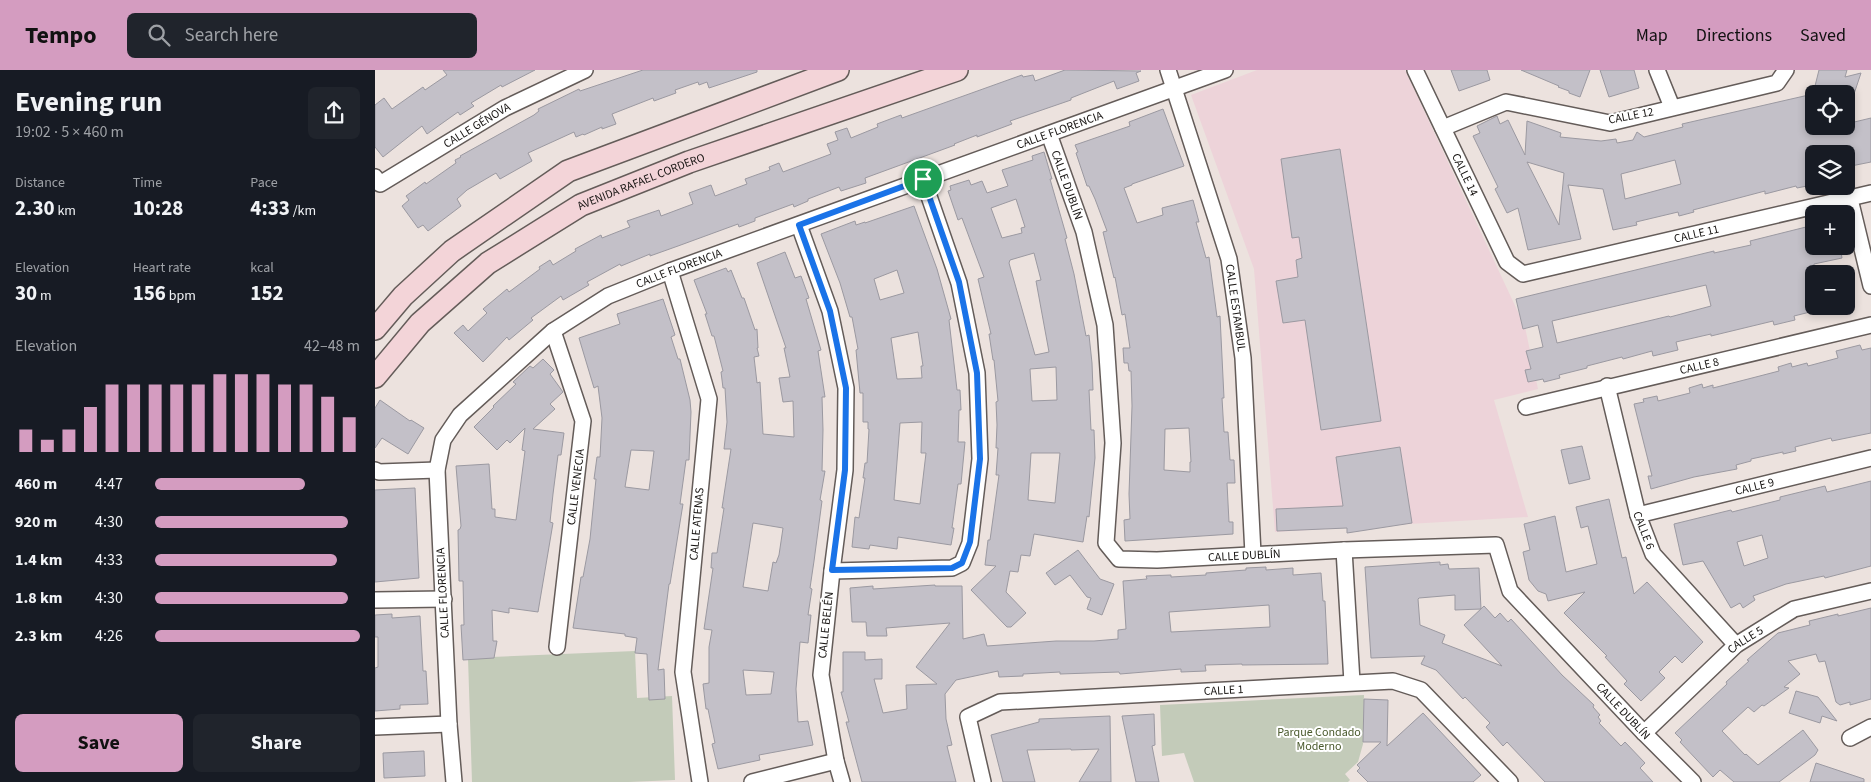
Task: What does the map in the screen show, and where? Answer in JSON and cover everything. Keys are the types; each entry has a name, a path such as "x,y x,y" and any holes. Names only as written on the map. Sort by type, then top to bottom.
{"main road":[{"path":"375,329 403,296 452,251 568,171 837,70"},
{"name":"AVENIDA RAFAEL CORDERO","path":"378,372 420,323 488,263 581,205 689,162 957,70"}],"street":[{"name":"CALLE GÉNOVA","path":"375,178 380,184 505,108 585,70"},
{"name":"CALLE ESTAMBUL","path":"1168,70 1229,258 1243,358 1253,554"},
{"name":"CALLE FLORENCIA","path":"454,782 449,724 437,470 443,440 460,415 553,331 608,296 670,271 1225,70"},
{"name":"CALLE 14","path":"1415,70 1507,262 1523,274"},
{"path":"1657,70 1672,107"},
{"name":"CALLE 12","path":"1443,128 1506,102 1609,123 1777,83 1786,70"},
{"name":"CALLE DUBLÍN","path":"1049,134 1084,232 1105,325 1113,443 1106,543 1119,559 1157,560 1253,554 1495,545 1510,591 1693,782"},
{"path":"832,570 952,568 962,563 970,542 980,459 977,373 959,282 923,179"},
{"name":"CALLE 11","path":"1523,274 1871,193"},
{"path":"1850,199 1871,286"},
{"name":"CALLE BELÉN","path":"799,225 830,311 846,388 845,470 821,674 836,761 842,782"},
{"name":"CALLE ATENAS","path":"670,271 709,399 683,672 700,782"},
{"name":"CALLE 8","path":"1526,407 1607,386 1871,325"},
{"name":"CALLE VENECIA","path":"553,331 583,421 557,646"},
{"name":"CALLE 6","path":"1607,386 1638,515 1653,554 1736,645"},
{"name":"CALLE 9","path":"1638,515 1871,458"},
{"path":"375,470 379,472 437,470"},
{"path":"1344,550 1352,682"},
{"name":"CALLE 5","path":"1644,733 1736,645 1794,609 1871,591"},
{"path":"375,600 444,599"},
{"name":"CALLE 1","path":"983,782 968,717 1000,702 1393,681 1421,690 1510,782"},
{"path":"375,727 449,724"},
{"path":"1850,738 1871,728"},
{"path":"752,782 836,761"}],"shaded area":[{"path":"1257,70 1405,70 1525,327 1538,389 1494,400 1528,517 1275,532 1254,269 1191,95"}],"green space":[{"path":"635,651 637,698 672,696 675,780 629,782 472,782 468,658"},
{"name":"Parque Condado Moderno","path":"1364,695 1363,744 1358,762 1345,774 1350,780 1348,782 1194,782 1184,753 1162,756 1160,705"}],"building":[{"path":"443,70 535,70 502,87 501,85 471,103 474,106 460,115 458,112 427,134 422,126 383,157 375,147 375,105 384,98 392,109 423,87 425,90 447,75"},
{"path":"643,70 757,70 757,72 709,88 707,82 699,85 698,82 675,90 676,93 654,101 653,98 612,114 616,124 576,137 574,132 528,153 532,161 500,179 496,173 467,190 457,199 461,206 428,231 423,225 418,228 402,206 409,200 406,196 456,163 455,160 460,156 534,115 539,111 538,109 579,89 580,91"},
{"path":"1065,70 1141,71 1136,73 1139,81 1117,89 1114,81 1071,98 1071,100 1010,121 1012,124 977,137 977,135 865,178 866,183 841,191 839,187 808,199 808,201 794,207 793,204 755,218 755,221 739,227 738,224 621,266 620,264 587,282 589,285 563,300 561,296 531,318 533,320 509,340 507,337 483,362 454,333 463,325 468,331 487,313 483,309 507,289 509,292 550,260 553,265 576,251 575,249 601,235 602,238 630,227 627,221 659,210 661,216 693,204 689,193 711,185 715,196 747,184 745,179 770,170 769,167 779,163 783,172 831,154 827,144 838,140 835,132 847,128 851,138 878,127 877,124 901,115 902,118 1022,75 1023,77 1033,75 1035,81"},
{"path":"1451,70 1487,70 1490,80 1459,91"},
{"path":"1521,70 1590,70 1580,97"},
{"path":"1600,70 1634,70 1639,88 1609,97"},
{"path":"1819,70 1847,70 1845,77 1861,73 1855,91 1855,85 1815,85"},
{"path":"1805,96 1805,135 1855,135 1855,122 1871,118 1871,162 1855,165 1855,145 1805,145 1805,186 1797,188 1796,186 1765,194 1765,191 1693,210 1694,212 1679,216 1678,212 1636,222 1637,225 1613,230 1603,189 1568,185 1581,239 1528,250 1518,208 1507,213 1495,189 1498,187 1473,136 1480,133 1477,126 1497,116 1500,124 1508,120 1525,155 1527,121 1561,133 1560,137 1601,141 1616,139 1617,143 1633,140 1637,132 1644,137 1683,127 1682,124","holes":["1675,160 1681,184 1625,199 1621,174","1527,162 1564,173 1559,225"]},
{"path":"1163,109 1184,166 1124,188 1137,223 1163,215 1162,208 1193,200 1199,222 1196,222 1206,258 1209,257 1217,317 1220,316 1224,432 1228,432 1230,460 1234,460 1235,483 1227,483 1229,522 1233,522 1233,534 1125,541 1124,520 1130,519 1132,406 1131,371 1129,371 1128,363 1124,363 1123,348 1130,348 1125,314 1122,315 1115,277 1103,232 1107,231 1095,199 1089,186 1087,186 1075,145 1130,126 1129,122","holes":["1189,428 1190,472 1164,470 1165,429"]},
{"path":"1340,149 1381,421 1321,430 1305,320 1283,323 1276,281 1298,277 1296,260 1302,258 1299,237 1292,238 1281,159"},
{"path":"1044,152 1067,238 1065,239 1086,336 1089,335 1093,390 1089,390 1091,430 1094,430 1095,458 1089,517 1087,516 1083,542 1034,534 1030,556 1021,555 1018,572 1010,571 1006,592 1026,613 1011,627 1007,627 971,590 996,566 985,565 999,475 996,475 998,448 996,448 996,402 998,401 989,334 991,334 978,279 984,277 962,218 958,220 948,191 951,190 950,186 969,180 971,185 982,181 987,193 1008,186 1002,170 1033,160 1032,156","holes":["1016,199 1025,227 1021,228 1022,233 1002,238 991,208","1034,253 1041,280 1036,281 1049,352 1035,355 1009,263 1010,260","1056,367 1057,400 1032,401 1030,369","1031,453 1060,453 1055,503 1028,500"]},
{"path":"914,206 937,269 951,319 949,320 957,390 960,390 961,410 959,410 958,442 965,442 961,484 958,484 951,545 898,537 897,549 870,545 869,549 852,547 855,517 859,518 865,478 863,478 865,463 867,463 869,429 868,422 863,422 863,393 860,393 856,350 858,349 852,317 850,317 840,283 821,234 855,221 856,225","holes":["897,270 904,293 880,300 874,279","918,332 923,366 921,366 922,378 897,379 891,338","922,422 921,453 926,453 920,504 894,500 900,423"]},
{"path":"1805,227 1805,255 1842,255 1842,258 1814,265 1805,265 1805,313 1794,316 1795,320 1774,325 1773,321 1711,336 1711,334 1676,342 1678,350 1653,356 1652,351 1623,359 1622,357 1559,375 1560,378 1544,382 1543,379 1528,382 1525,370 1531,369 1526,351 1543,347 1538,325 1523,329 1516,299 1714,251 1714,253 1751,245 1750,241","holes":["1706,285 1711,306 1557,343 1552,321"]},
{"path":"785,252 795,278 801,276 809,298 806,299 821,350 818,351 825,397 822,397 822,471 825,471 810,588 812,589 808,615 811,615 808,643 800,642 796,689 798,722 808,721 813,745 759,755 760,760 718,769 712,744 715,743 708,709 706,709 703,684 709,683 709,647 712,630 704,629 713,568 711,568 712,553 717,553 731,449 724,449 727,422 725,388 723,388 721,372 723,371 714,336 712,336 705,314 707,314 694,280 726,268 728,272 731,270 742,298 744,298 755,330 757,329 759,356 754,357 757,383 760,382 763,434 794,437 793,401 783,402 779,378 790,377 784,348 786,348 757,263","holes":["753,523 783,528 779,555 776,563 773,562 768,591 743,587","743,670 774,672 771,694 746,695"]},
{"path":"663,299 675,335 671,337 678,359 680,359 690,400 689,460 686,460 680,504 683,504 669,584 658,670 664,669 665,699 649,700 647,654 635,653 637,638 625,636 625,634 573,628 581,577 583,577 590,539 596,479 594,479 597,457 600,457 602,418 598,386 594,388 579,338 620,324 617,314","holes":["631,450 654,451 649,490 625,487"]},
{"path":"1860,345 1862,350 1871,348 1871,433 1832,441 1831,438 1795,447 1796,451 1751,459 1751,461 1736,465 1737,469 1694,477 1651,489 1648,476 1652,476 1634,404 1644,402 1643,399 1657,396 1658,401 1690,393 1689,388 1702,384 1703,388 1713,385 1713,388 1779,371 1778,367 1791,363 1792,367 1807,363 1808,366 1838,358 1836,351"},
{"path":"543,359 554,370 550,374 563,392 550,404 555,409 533,429 564,433 561,455 558,455 550,522 553,523 538,612 509,608 509,613 492,610 493,641 497,641 494,658 463,660 461,625 464,625 463,581 459,581 458,530 461,526 456,466 489,464 492,509 495,509 495,517 516,520 525,451 522,450 525,428 510,443 507,440 497,450 474,427 516,384 513,382 530,366 533,368"},
{"path":"380,400 410,421 424,428 408,454 382,438 375,448 375,408"},
{"path":"1582,446 1590,479 1569,484 1561,450"},
{"path":"1400,447 1412,523 1347,533 1347,528 1277,531 1276,509 1343,506 1336,457"},
{"path":"1871,481 1871,566 1825,578 1824,576 1786,584 1753,596 1755,600 1743,608 1740,603 1731,608 1703,561 1683,565 1674,524 1780,500 1780,497 1825,486 1827,492","holes":["1762,535 1768,558 1744,566 1737,542"]},
{"path":"415,488 419,578 375,582 375,490"},
{"path":"1609,499 1622,558 1626,557 1634,594 1647,582 1703,642 1682,663 1675,656 1659,672 1665,678 1641,701 1624,684 1627,681 1605,657 1607,656 1564,613 1585,592 1548,601 1546,594 1538,591 1529,580 1523,552 1530,550 1524,524 1555,516 1566,572 1597,564 1588,526 1581,528 1576,507"},
{"path":"1078,550 1100,579 1114,584 1102,615 1087,609 1091,598 1087,597 1070,575 1055,585 1046,573"},
{"path":"1440,562 1440,565 1448,564 1449,569 1479,568 1481,609 1484,606 1495,618 1500,613 1508,622 1511,619 1562,675 1594,705 1593,707 1600,715 1598,717 1601,721 1599,723 1621,746 1625,742 1645,763 1640,768 1653,782 1545,782 1507,742 1503,746 1486,727 1490,723 1465,697 1463,699 1436,670 1421,664 1425,656 1371,658 1365,567","holes":["1455,595 1455,610 1481,609 1464,625 1502,666 1442,643 1445,635 1420,625 1418,599"]},
{"path":"1266,567 1266,570 1293,568 1293,575 1321,573 1323,601 1325,601 1328,664 1205,665 1206,671 1181,672 1181,669 1120,674 1119,672 1060,674 1060,672 999,677 998,671 956,680 945,694 946,719 952,745 947,746 956,782 862,782 846,722 849,722 841,692 843,692 843,652 865,652 865,660 882,659 882,679 874,679 883,713 907,709 906,685 937,684 916,667 950,623 886,628 887,636 867,636 866,622 852,622 850,588 873,586 873,589 935,585 962,586 963,639 984,634 987,646 1056,641 1094,641 1118,639 1118,630 1126,629 1123,581 1147,579 1146,576 1206,575 1206,573 1246,570 1246,568","holes":["1269,605 1270,627 1171,632 1169,612"]},
{"path":"1871,608 1871,699 1850,705 1850,702 1840,705 1836,702 1825,661 1819,662 1816,654 1788,661 1800,674 1784,687 1789,688 1754,712 1748,707 1722,731 1745,755 1758,765 1803,730 1818,750 1815,755 1779,782 1734,782 1720,770 1713,777 1680,742 1682,740 1675,733 1727,684 1726,682 1749,661 1747,660 1778,633 1810,625 1809,621"},
{"path":"392,614 392,618 420,616 423,671 426,671 428,704 400,705 400,709 375,711 375,668 378,667 378,637 375,637 375,615"},
{"path":"1796,691 1818,697 1837,721 1822,716 1820,723 1789,713"},
{"path":"1364,699 1388,700 1387,746 1423,713 1481,775 1473,782 1368,782 1357,771 1360,768 1357,765 1381,742 1363,742"},
{"path":"1154,714 1155,745 1152,746 1159,782 1136,782 1122,716"},
{"path":"1110,716 1111,782 1079,782 1099,749 1071,749 1027,750 1035,782 1003,782 991,735 1039,722 1039,719"},
{"path":"424,751 425,776 384,778 383,753"},
{"path":"1816,763 1864,779 1864,782 1810,782"}],"route":[{"path":"923,179 959,282 977,373 980,459 970,542 962,563 952,568 832,570 845,470 846,388 830,311 799,225 923,179"}]}
